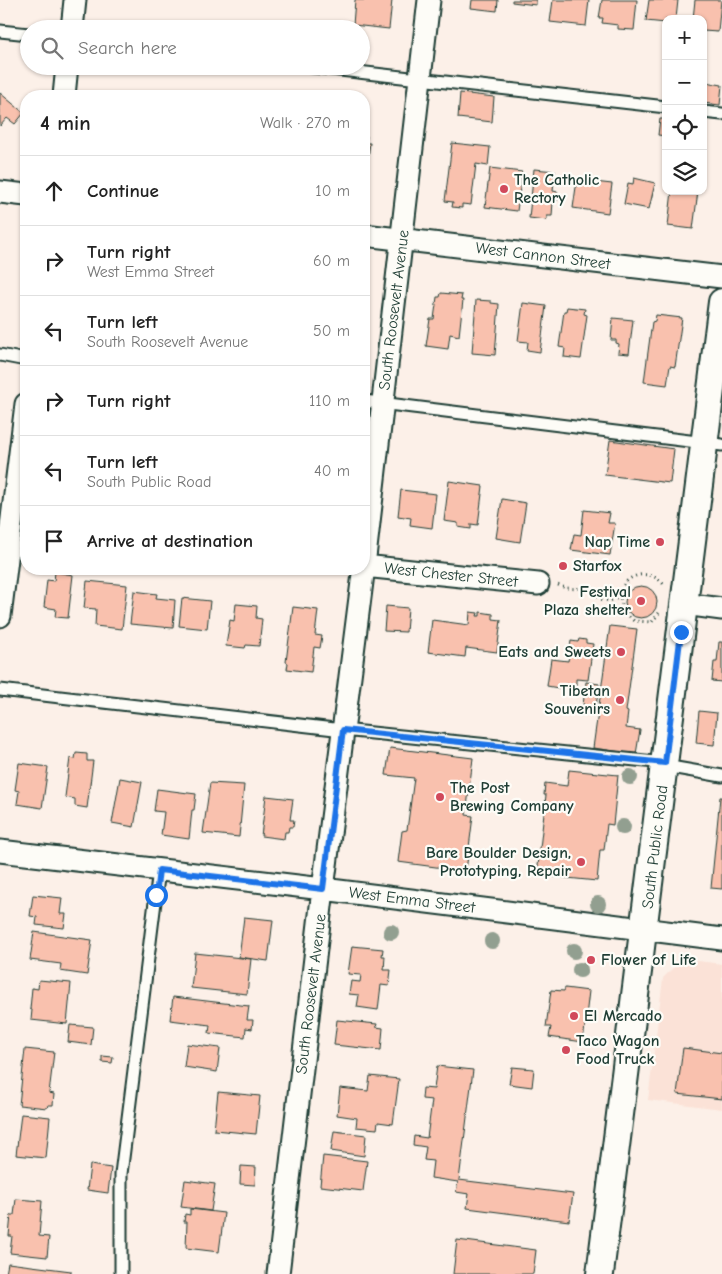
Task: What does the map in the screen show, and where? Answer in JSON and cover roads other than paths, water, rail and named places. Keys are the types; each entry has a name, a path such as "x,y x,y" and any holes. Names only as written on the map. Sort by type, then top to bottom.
{"street":[{"path":"73,20 75,0"},
{"name":"South Roosevelt Avenue","path":"370,457 373,402 402,239 429,0"},
{"path":"65,90 66,75"},
{"path":"0,192 20,194"},
{"name":"West Cannon Street","path":"370,236 722,277"},
{"name":"South Public Road","path":"600,1274 665,765 671,600 713,444 722,302"},
{"path":"0,616 20,457"},
{"name":"West Chester Street","path":"370,567 547,584"},
{"name":"South Roosevelt Avenue","path":"278,1274 323,889 363,575"},
{"path":"671,600 722,609"},
{"name":"West Emma Street","path":"1,857 159,870 722,939"}],"lane":[{"path":"0,30 20,33"},
{"path":"370,73 662,107"},
{"path":"707,112 722,114"},
{"path":"0,355 20,359"},
{"path":"373,402 713,444"},
{"path":"0,690 665,765 722,776"},
{"path":"121,1274 121,1174 159,870"}],"place":[{"name":"The Catholic Rectory","path":"504,189"},
{"name":"Nap Time","path":"660,542"},
{"name":"Starfox","path":"563,566"},
{"name":"Festival Plaza shelter","path":"641,601"},
{"name":"Eats and Sweets","path":"621,652"},
{"name":"Tibetan Souvenirs","path":"620,700"},
{"name":"The Post Brewing Company","path":"440,797"},
{"name":"Bare Boulder Design, Prototyping, Repair","path":"581,862"},
{"name":"Flower of Life","path":"591,960"},
{"name":"El Mercado","path":"574,1016"},
{"name":"Taco Wagon Food Truck","path":"566,1050"}]}
